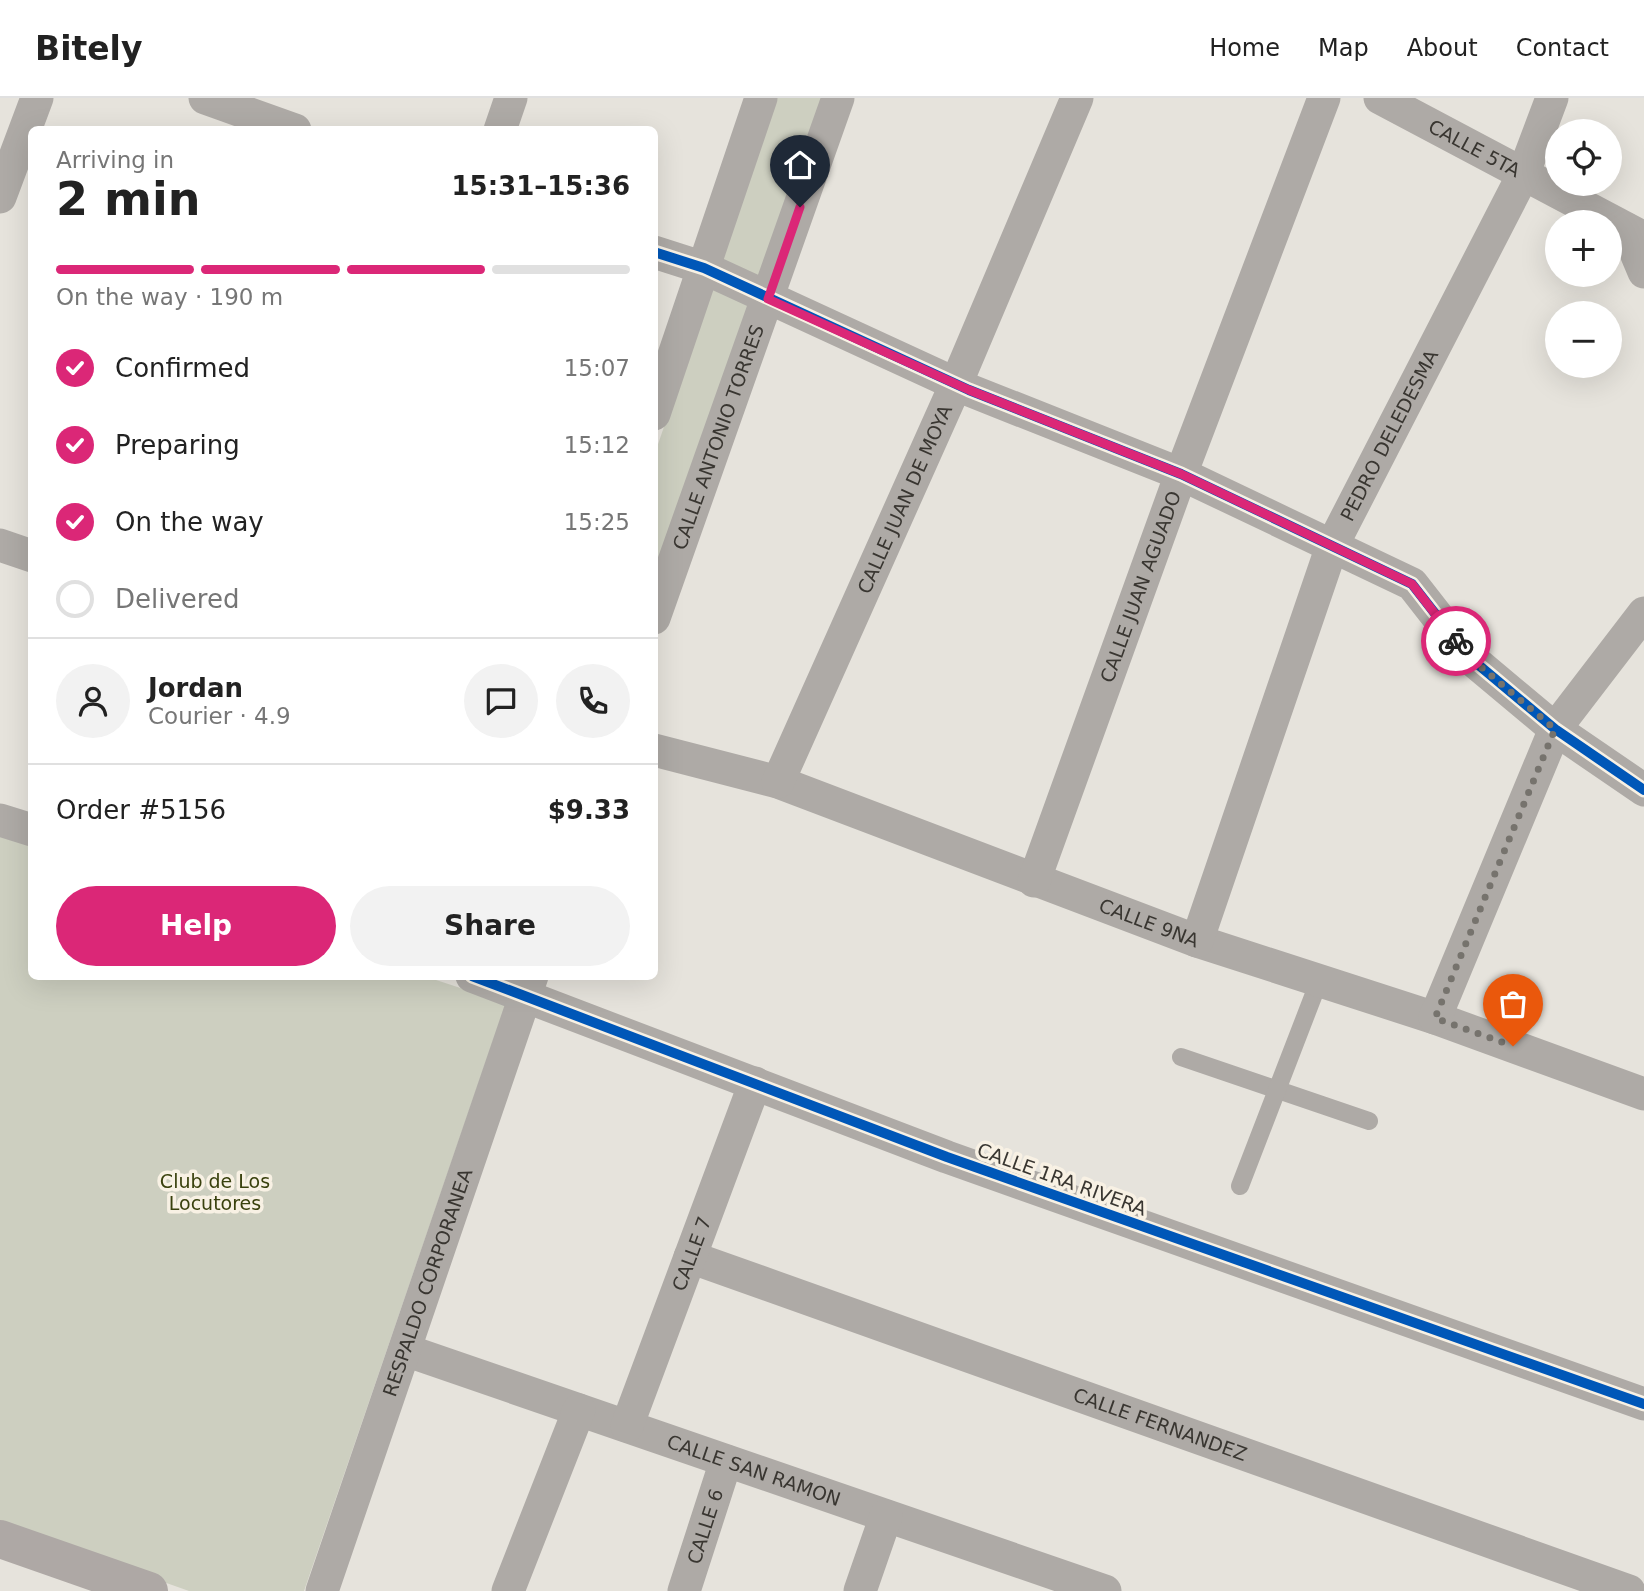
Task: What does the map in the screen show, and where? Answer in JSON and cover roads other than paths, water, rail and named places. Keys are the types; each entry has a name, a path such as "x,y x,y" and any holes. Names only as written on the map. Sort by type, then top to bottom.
{"street":[{"path":"0,197 37,98"},
{"path":"205,98 285,126"},
{"path":"501,126 510,98"},
{"path":"658,402 761,98"},
{"name":"CALLE ANTONIO TORRES","path":"658,607 838,98"},
{"name":"CALLE JUAN DE MOYA","path":"778,782 956,384 1077,98"},
{"name":"CALLE JUAN AGUADO","path":"1034,881 1181,474 1324,98"},
{"name":"CALLE 5TA","path":"1380,98 1635,234"},
{"name":"PEDRO DELEDESMA","path":"1197,941 1332,546 1524,175 1552,98"},
{"path":"1635,234 1644,272"},
{"path":"658,253 704,268 956,384 1181,474 1412,584 1469,657 1555,729 1644,790"},
{"path":"0,545 28,555"},
{"path":"1435,1018 1555,729 1644,613"},
{"name":"CALLE 9NA","path":"658,751 778,782 1197,941 1435,1018 1644,1094"},
{"path":"0,820 28,829"},
{"name":"CALLE 1RA RIVERA","path":"495,980 529,986 755,1083 947,1157 1644,1404"},
{"name":"RESPALDO CORPORANEA","path":"322,1591 529,986"},
{"name":"CALLE 7","path":"627,1426 755,1083"},
{"name":"CALLE FERNANDEZ","path":"690,1258 1629,1591"},
{"name":"CALLE SAN RAMON","path":"405,1350 886,1516 1070,1585 1105,1591"},
{"path":"508,1591 579,1410"},
{"name":"CALLE 6","path":"684,1591 726,1461"},
{"path":"860,1591 886,1516"},
{"path":"0,1539 149,1591"}],"lane":[{"path":"1240,1186 1320,981"},
{"path":"1181,1058 1369,1121"}],"park label":[{"name":"Club de Los Locutores","path":"215,1192"}]}
